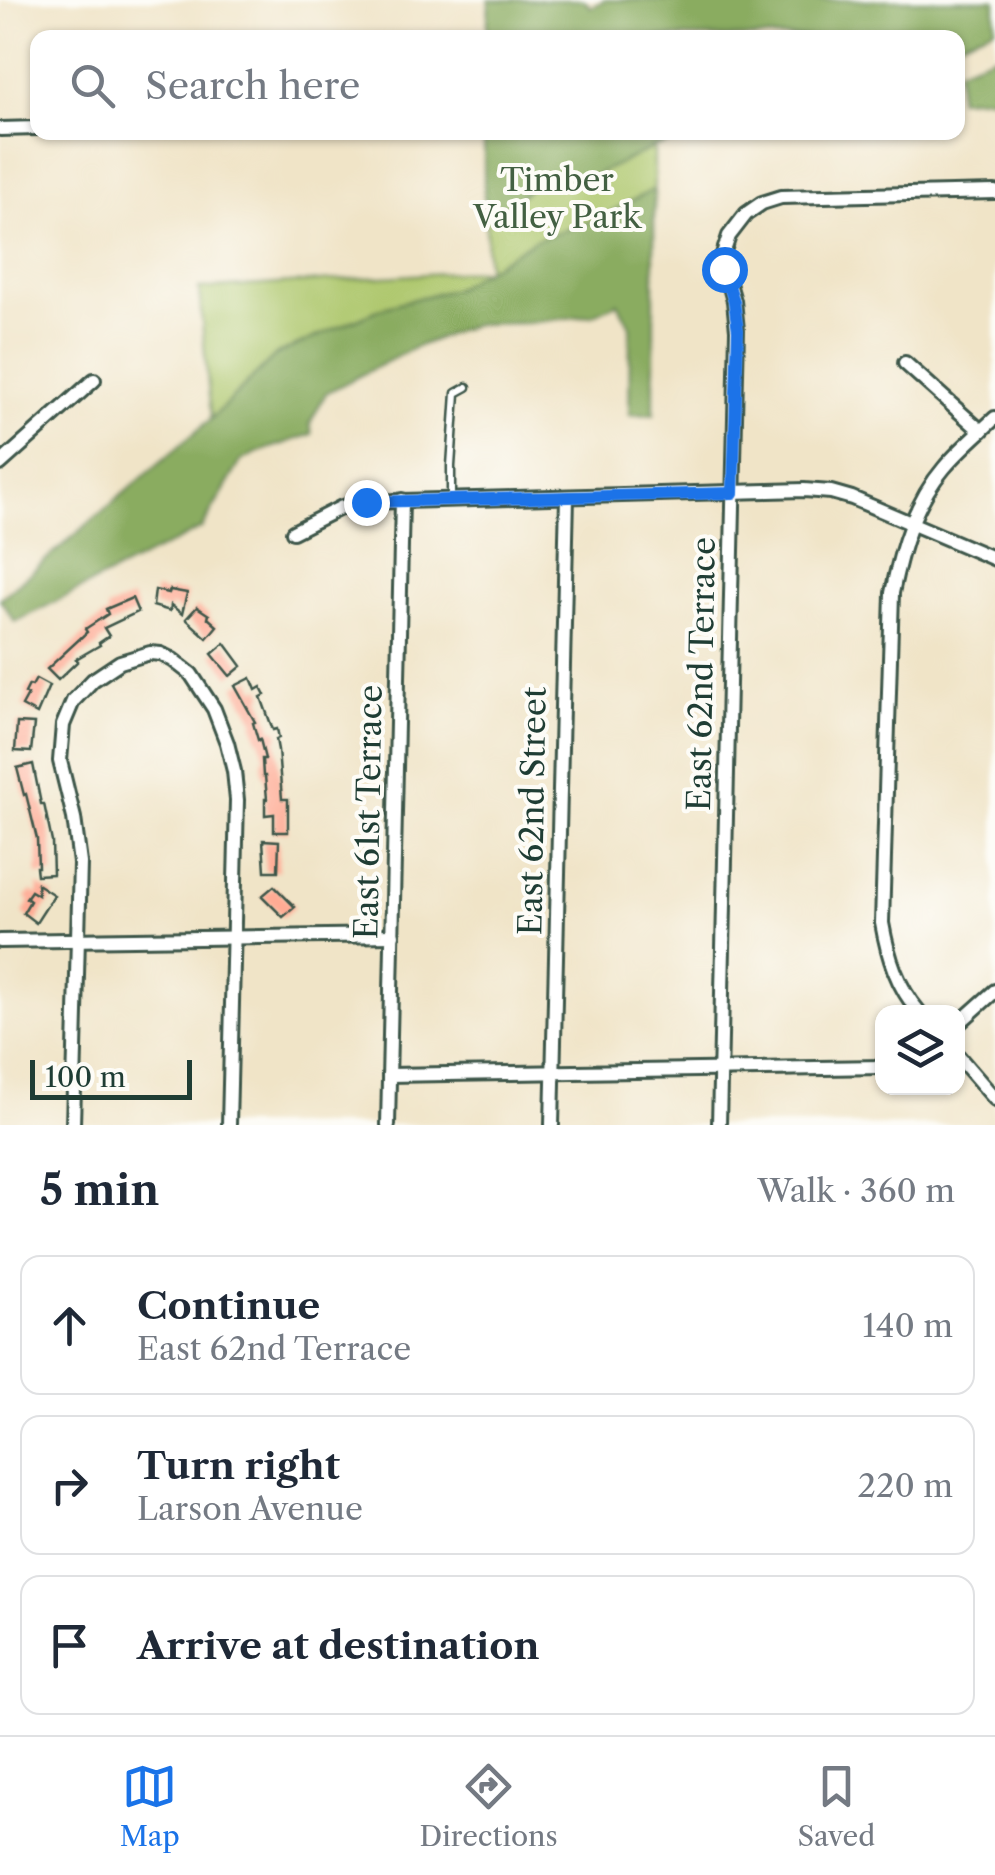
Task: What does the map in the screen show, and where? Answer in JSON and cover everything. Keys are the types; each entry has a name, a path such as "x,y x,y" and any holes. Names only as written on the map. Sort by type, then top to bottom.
{"street":[{"path":"0,129 30,128"},
{"name":"East 62nd Terrace","path":"719,1125 738,330 724,254 729,236 746,214 781,196 995,192"},
{"path":"906,364 981,431"},
{"path":"0,463 94,380"},
{"path":"915,1005 899,983 882,923 892,593 900,556 924,496 942,470 995,418"},
{"path":"293,532 342,507 366,502 804,490 852,498 995,558"},
{"name":"East 62nd Street","path":"552,1125 567,498"},
{"name":"East 61st Terrace","path":"388,1125 402,500"},
{"path":"73,1125 80,863 60,761 63,725 73,701 93,680 120,662 150,653 162,654 191,674 214,709 234,771 229,1125"},
{"path":"0,941 393,935"},
{"path":"965,1018 995,991"},
{"path":"965,1064 995,1098"},
{"path":"389,1075 875,1068"}],"lane":[{"path":"451,500 456,392 467,387"}],"green space":[{"path":"489,0 584,0 591,7 605,0 995,0 995,28 965,40 965,30 487,30"},
{"path":"995,55 995,97 965,99 965,66"},
{"name":"Timber Valley Park","path":"484,140 680,140 654,147 654,252 487,270"},
{"path":"484,140 680,140 654,147 572,186 533,186 496,215 484,199"},
{"path":"654,189 654,414 629,415 630,326 618,303 592,315 528,323 475,324 416,347 326,393 310,423 312,434 241,461 202,528 15,622 0,599 211,419 277,354 387,306 454,289 535,240 597,219"},
{"path":"487,270 454,289 387,306 277,354 211,419 199,289"}],"building":[{"path":"155,590 187,593 182,614 171,605 170,611 153,606"},
{"path":"132,598 138,612 104,628 109,636 100,645 76,659 58,680 47,669 87,632 85,629 108,614 106,609"},
{"path":"197,607 217,626 207,638 186,619"},
{"path":"225,643 242,666 230,676 212,654"},
{"path":"251,678 256,690 261,687 273,730 277,729 282,799 288,799 288,832 274,832 274,814 265,815 265,759 255,722 235,686"},
{"path":"36,679 49,686 37,714 22,706 29,685"},
{"path":"17,723 34,724 31,752 15,751"},
{"path":"33,764 52,842 53,874 37,875 37,839 17,768"},
{"path":"263,840 279,841 278,871 265,871"},
{"path":"37,884 54,895 36,923 23,913 31,891 38,895"},
{"path":"274,886 295,907 283,917 262,896"}],"route":[{"path":"366,502 733,493 738,330 724,269"}]}
